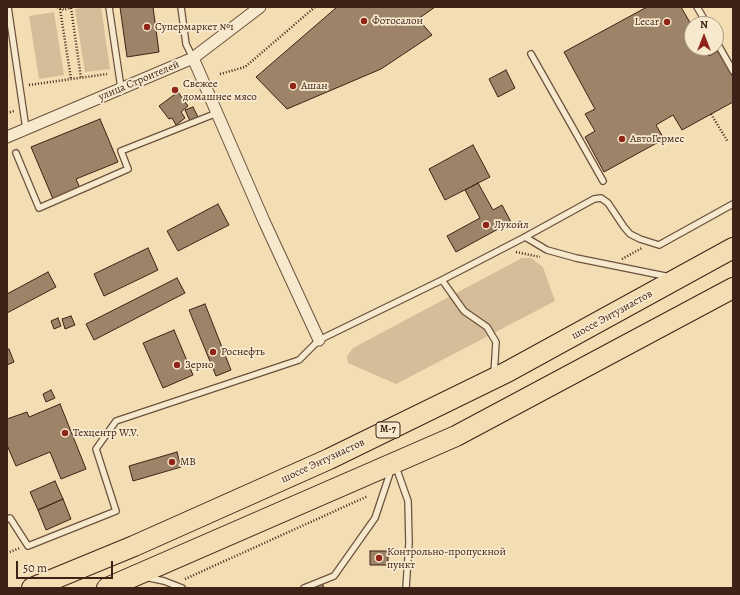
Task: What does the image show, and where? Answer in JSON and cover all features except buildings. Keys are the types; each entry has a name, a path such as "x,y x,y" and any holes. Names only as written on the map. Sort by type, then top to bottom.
{"highway":[{"name":"шоссе Энтузиастов","path":"32,588 134,546 329,460 493,379 733,248"},
{"path":"115,584 463,432 733,288"}],"street":[{"name":"улица Строителей","path":"7,137 193,58 260,7"},
{"path":"193,58 218,112 264,221 319,340"}],"lane":[{"path":"8,7 26,129"},
{"path":"109,7 121,88"},
{"path":"181,7 186,44 193,58"},
{"path":"697,7 702,16"},
{"path":"531,54 603,181"},
{"path":"724,55 733,71"},
{"path":"16,153 39,208 128,169 121,150 218,112"},
{"path":"8,519 28,546 116,511 96,449 116,421 299,360 319,340 442,280 594,199 601,198 608,202 630,234 659,245 733,204"},
{"path":"525,237 547,250 576,258 678,278"},
{"path":"442,280 464,312 487,327 496,342 493,379"},
{"path":"304,588 334,576 375,518 394,463"},
{"path":"394,463 408,501 409,543 406,588"},
{"path":"115,584 155,578 182,588"}],"path":[{"path":"71,79 59,8 64,10 71,7 81,78"},
{"path":"220,74 246,68 315,7"},
{"path":"20,87 107,74"},
{"path":"7,112 14,112"},
{"path":"711,114 728,142"},
{"path":"617,261 652,243"},
{"path":"185,579 368,496"},
{"path":"7,553 28,546"}],"shaded area":[{"path":"101,7 110,69 85,72 75,9"},
{"path":"54,12 64,75 39,79 29,16"},
{"path":"522,258 531,258 543,267 555,301 396,384 348,363 347,356 353,348"}],"place":[{"name":"Фотосалон","path":"364,21"},
{"name":"Lecar","path":"667,22"},
{"name":"Супермаркет №1","path":"147,27"},
{"name":"Ашан","path":"293,86"},
{"name":"Свежее домашнее мясо","path":"175,90"},
{"name":"АвтоГермес","path":"622,139"},
{"name":"Лукойл","path":"486,225"},
{"name":"Роснефть","path":"213,352"},
{"name":"Зерно","path":"177,365"},
{"name":"Техцентр W.V.","path":"65,433"},
{"name":"MB","path":"172,462"},
{"name":"Контрольно-пропускной пункт","path":"379,558"}]}
